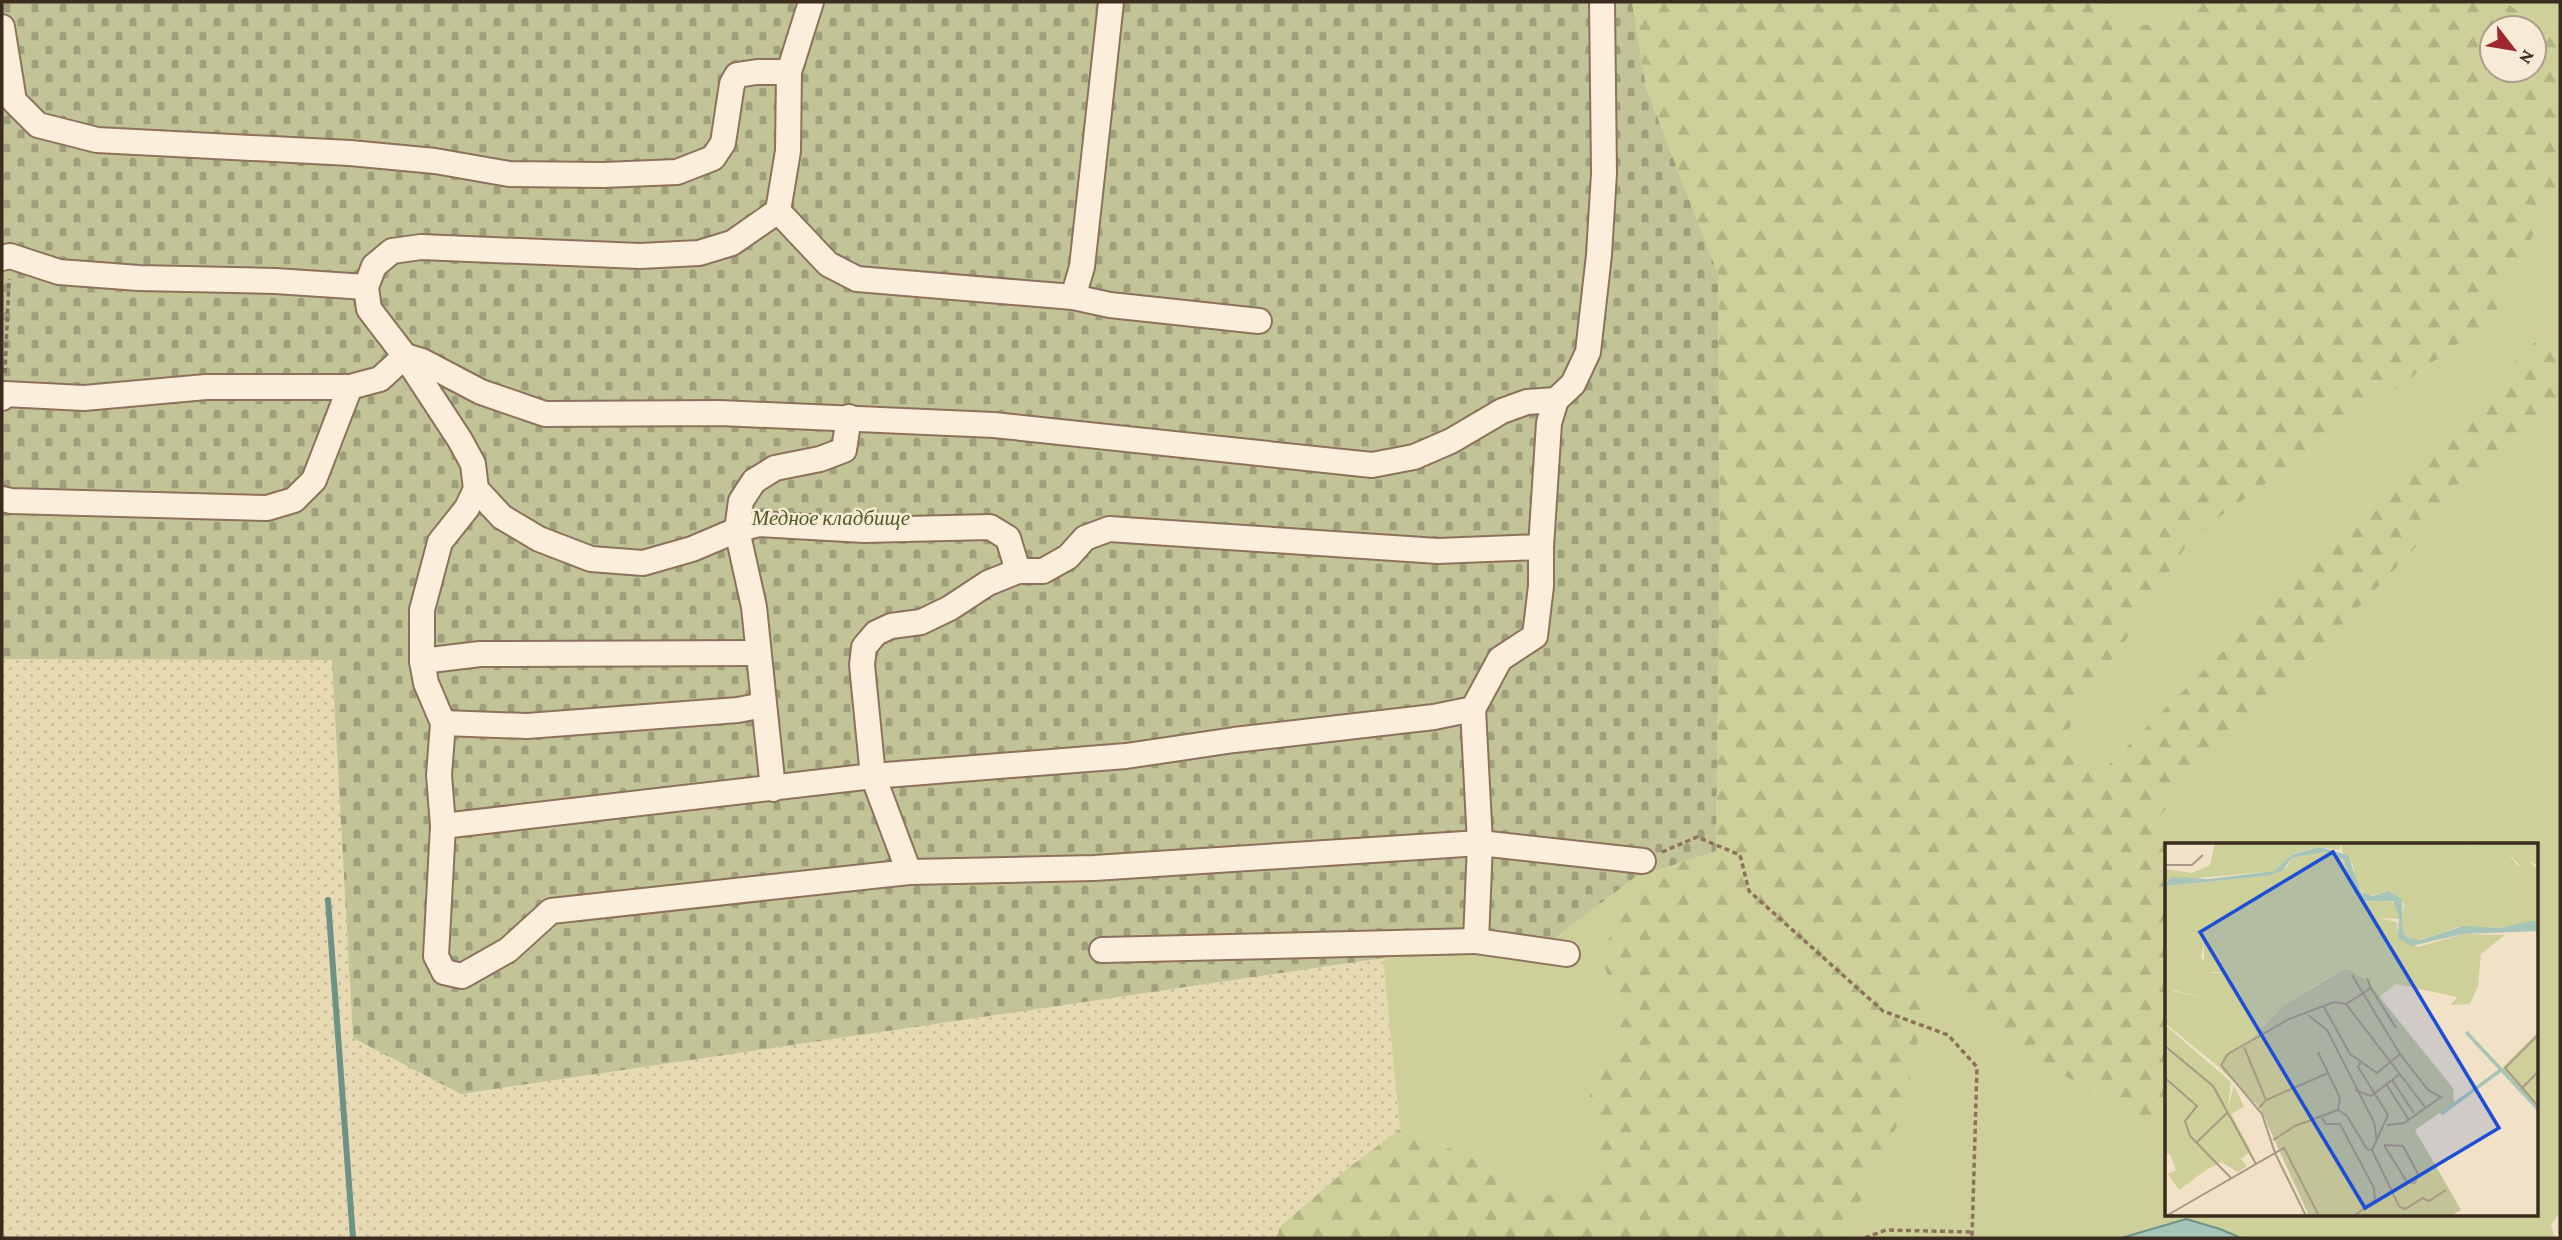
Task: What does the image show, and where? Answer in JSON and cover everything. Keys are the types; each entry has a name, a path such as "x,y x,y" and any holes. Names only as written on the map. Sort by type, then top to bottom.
{"street":[{"path":"811,2 789,72 788,151 778,211 732,243 699,253 640,256 421,247 392,251 374,267 366,287 369,309 405,356 473,464 475,489 467,508 440,542 422,610 422,661 426,683 443,723 439,775 443,826 436,956 444,972 461,976 508,950 551,911 909,872 1094,868 1480,843 1643,861"},
{"path":"1073,297 1082,267 1111,2"},
{"path":"1476,941 1480,843 1474,709 1500,659 1535,636 1541,586 1549,423 1556,400 1573,384 1588,352 1599,255 1604,173 1602,2"},
{"path":"2,27 14,101 38,125 97,140 350,153 435,161 509,174 603,175 677,172 713,158 723,143 732,84 737,75 789,72"},
{"path":"778,211 828,264 857,279 1073,297 1110,305 1259,321"},
{"path":"6,257 59,272 366,287"},
{"path":"405,356 422,361 481,392 545,414 720,413 994,425 1372,465 1414,457 1502,411 1527,402 1556,400"},
{"path":"3,396 84,398 206,387 350,387 380,379 405,356"},
{"path":"2,499 267,508 294,500 314,480 350,387"},
{"path":"773,789 754,607 737,530 741,501 754,481 775,468 820,459 844,450 849,417"},
{"path":"475,489 502,517 539,540 591,559 643,563 692,550 737,530 759,524 864,530 990,527 1008,538 1018,571"},
{"path":"909,872 873,776 862,665 864,647 877,633 891,626 920,622 950,608 988,583 1018,571 1044,571 1068,557 1085,538 1109,529 1438,551 1541,547"},
{"path":"422,661 480,654 757,653"},
{"path":"443,723 527,726 737,710 763,705"},
{"path":"443,826 873,776 1126,756 1234,740 1434,717 1474,709"},
{"path":"1102,950 1476,941 1567,954"}],"path":[{"path":"3,396 6,257"},
{"path":"1643,861 1697,837 1740,855 1749,891 1872,1002 1883,1011 1948,1035 1978,1067 1972,1238"},
{"path":"1866,1238 1886,1230 1972,1232"}],"shaded area":[{"path":"2,659 333,659 353,1038 461,1094 1383,958 1400,1129 1280,1225 1277,1238 2,1238"},
{"path":"2186,1219 2241,1238 2121,1238"}],"green space":[{"name":"Медное кладбище","path":"2,2 1632,2 1646,88 1718,274 1720,548 1716,851 1634,878 1555,938 1383,958 461,1094 353,1038 332,660 2,659"},
{"path":"1632,2 2102,2 2127,26 2176,23 2188,2 2504,2 2524,14 2478,14 2478,84 2548,84 2548,28 2560,35 2560,181 2492,319 2192,537 2057,747 2098,775 2551,326 2560,334 2560,396 2149,827 2165,844 2165,1112 2147,1122 1986,1032 1933,966 1903,1114 1843,1237 1846,1238 1277,1238 1280,1226 1352,1165 1400,1129 1470,1156 1531,1197 1590,1191 1603,1159 1584,1109 1624,1015 1599,954 1631,904 1634,878 1716,851 1720,548 1718,274 1646,88"},
{"path":"2102,2 2188,2 2176,23 2127,26"},
{"path":"2504,2 2560,2 2560,35 2548,28 2548,14 2524,14"},
{"path":"2560,181 2560,334 2551,326 2098,775 2057,747 2192,537 2492,319"},
{"path":"2560,396 2560,1213 2551,1224 2554,1236 2241,1238 2186,1219 2121,1238 1843,1237 1903,1114 1933,965 1986,1032 2147,1122 2165,1112 2165,1216 2538,1216 2538,843 2165,844 2149,827"},
{"path":"1634,878 1631,904 1599,954 1624,1015 1584,1109 1603,1159 1590,1192 1531,1197 1470,1156 1400,1129 1383,958 1555,938"}],"waterway":[{"path":"328,900 353,1238"}]}
